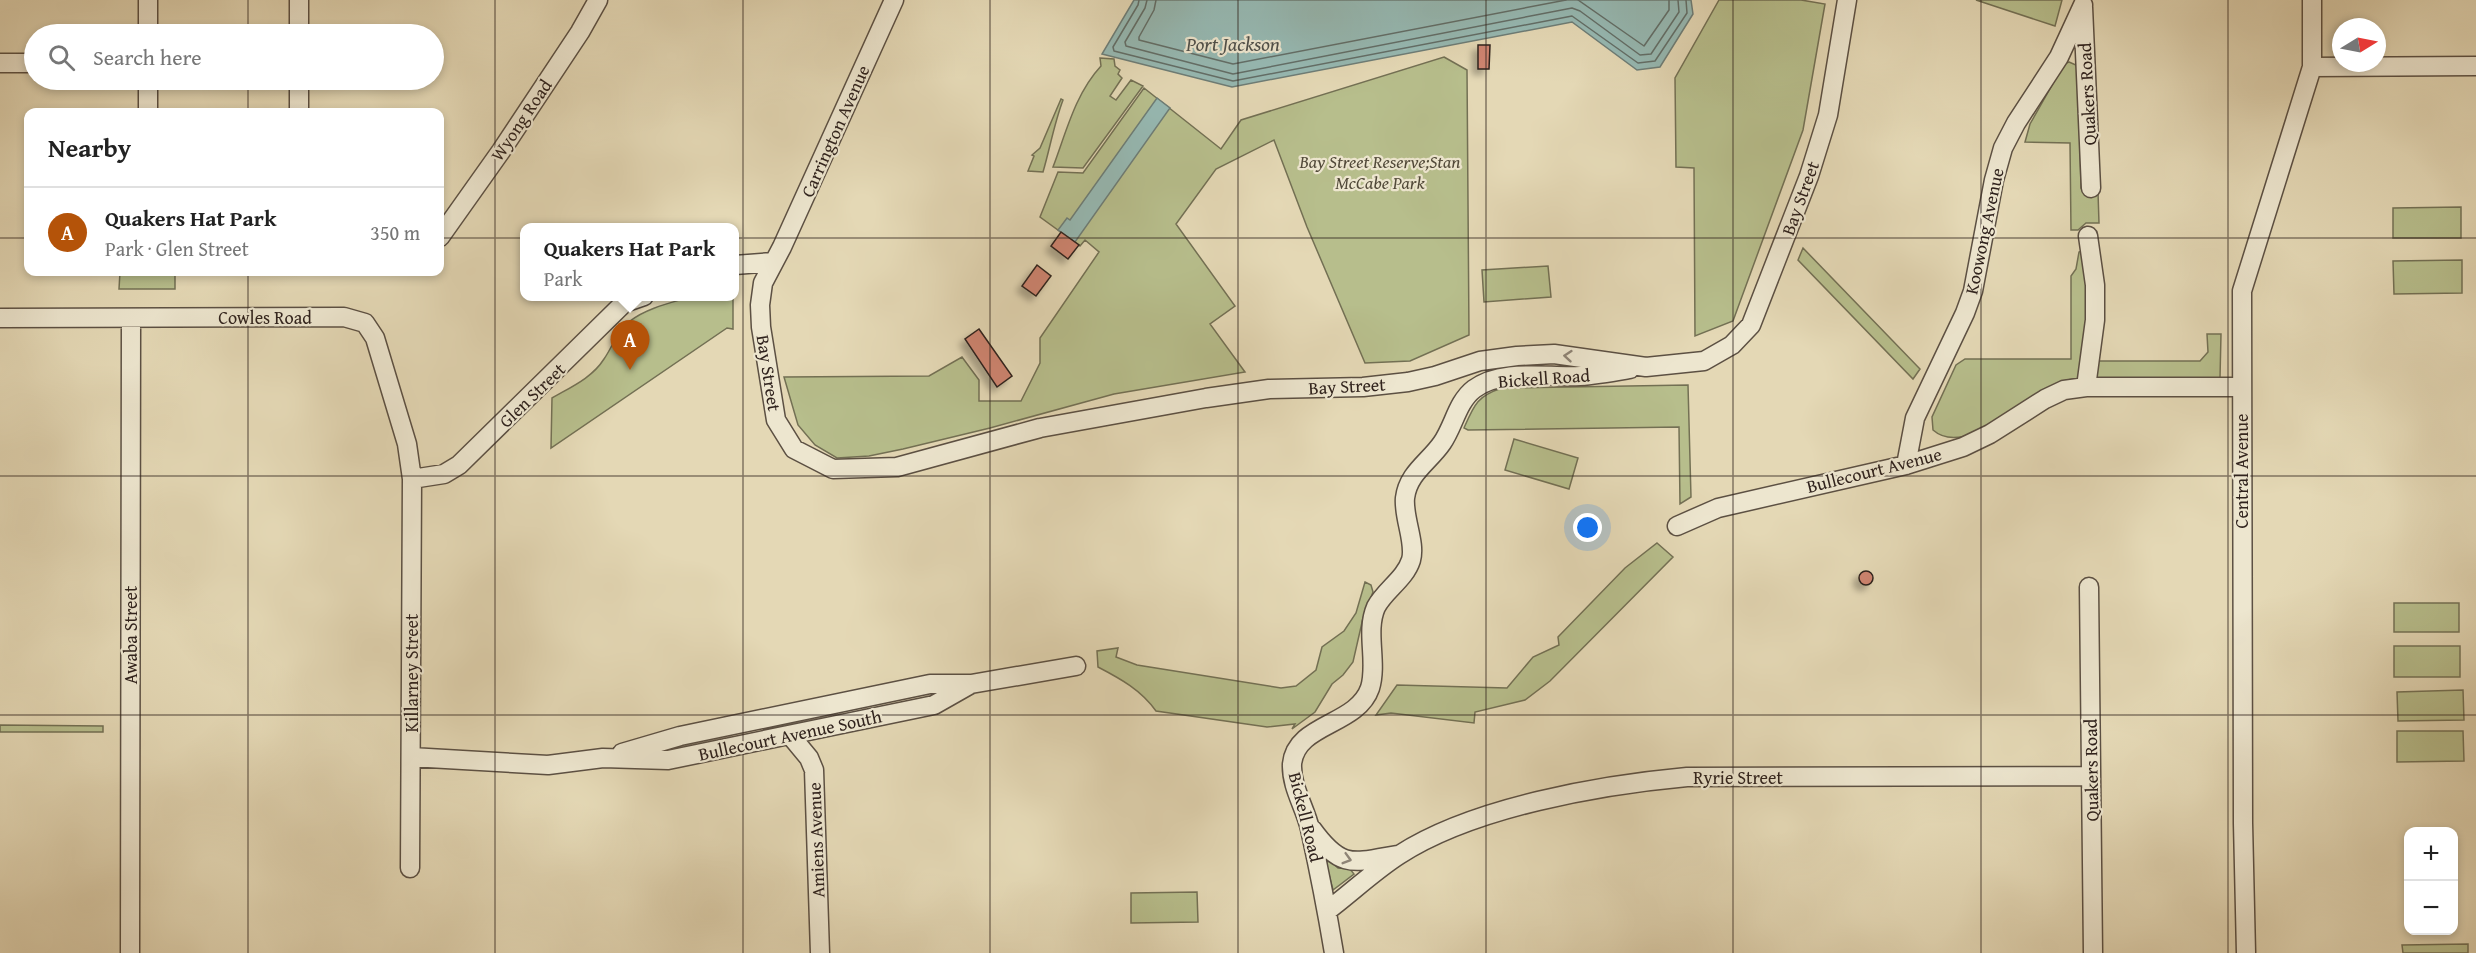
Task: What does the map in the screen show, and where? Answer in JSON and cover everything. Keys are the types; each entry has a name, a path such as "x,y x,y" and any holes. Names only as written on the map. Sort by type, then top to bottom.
{"street":[{"path":"148,0 148,24"},
{"path":"299,0 299,24"},
{"name":"Wyong Road","path":"444,231 501,151 580,32 598,0"},
{"name":"Carrington Avenue","path":"773,262 782,247 894,0"},
{"name":"Bay Street","path":"773,262 763,284 760,305 761,327 776,420 794,449 833,469 897,466 1040,428 1206,398 1269,388 1363,387 1417,380 1480,361 1517,356 1554,354 1646,367 1704,361 1732,345 1750,325 1809,177 1825,125 1847,0"},
{"name":"Central Avenue","path":"2246,953 2242,291 2312,67 2312,0"},
{"name":"Quakers Road","path":"2083,3 2091,188"},
{"name":"Koowong Avenue","path":"1906,465 1915,418 1956,335 1972,291 1994,180 2003,148 2016,123 2059,57 2083,3"},
{"path":"0,63 24,63"},
{"path":"2312,67 2476,66"},
{"path":"148,90 148,108"},
{"path":"299,90 299,108"},
{"path":"2086,387 2095,320 2095,285 2088,236"},
{"path":"739,265 773,262"},
{"name":"Glen Street","path":"412,479 444,474 459,465 624,303 631,301"},
{"name":"Cowles Road","path":"0,318 344,317 365,323 375,338 394,395 407,444 412,479"},
{"name":"Awaba Street","path":"130,953 131,318"},
{"name":"Bickell Road","path":"1334,953 1309,825 1292,775 1292,761 1297,748 1317,731 1355,711 1369,689 1373,667 1373,619 1376,608 1407,569 1412,559 1404,507 1408,484 1413,475 1443,442 1464,398 1475,388 1499,379 1580,376 1646,367"},
{"name":"Bullecourt Avenue","path":"1677,526 1718,508 1906,465 1963,447 1990,434 2045,399 2064,390 2086,387 2241,387"},
{"name":"Killarney Street","path":"410,868 412,479"},
{"name":"Quakers Road","path":"2089,587 2093,953"},
{"name":"Bullecourt Avenue South","path":"411,756 548,765 603,758 680,736 930,684 971,684 1076,666"},
{"name":"Bullecourt Avenue South","path":"603,758 668,760 934,705 971,684"},
{"name":"Amiens Avenue","path":"790,735 809,758 814,770 820,953"},
{"name":"Ryrie Street","path":"1327,911 1398,855 1450,830 1504,810 1640,781 1687,777 2091,776"},
{"name":"Ryrie Street","path":"1309,825 1322,843 1341,859 1354,862 1398,855"}],"green space":[{"path":"1719,0 1801,0 1825,4 1803,130 1733,321 1695,336 1694,168 1676,167 1675,78"},
{"path":"1976,0 2062,0 2055,26"},
{"name":"Bay Street Reserve;Stan McCabe Park","path":"1444,57 1467,70 1469,335 1410,361 1365,363 1307,227 1274,140 1216,169 1176,224 1235,306 1210,324 1245,372 1114,394 990,428 869,456 837,458 815,445 798,425 784,377 929,376 962,357 979,380 979,401 1021,401 1040,363 1040,338 1099,252 1085,240 1080,246 1040,217 1058,172 1083,173 1144,88 1221,149 1241,120"},
{"path":"1100,58 1114,59 1115,66 1120,70 1118,74 1122,78 1110,96 1116,100 1131,80 1143,86 1083,168 1053,167 1078,101 1101,66"},
{"path":"2069,62 2076,65 2078,70 2081,188 2084,192 2098,192 2099,223 2086,223 2078,230 2071,230 2070,143 2025,142 2030,124 2064,64"},
{"path":"1061,99 1063,100 1043,172 1028,171 1034,156 1032,155 1040,148"},
{"path":"2461,207 2461,238 2393,238 2393,208"},
{"path":"1803,248 1920,369 1913,379 1798,260"},
{"path":"2085,250 2099,280 2099,361 2200,361 2208,352 2207,334 2221,334 2220,378 2082,378 2068,380 2050,387 1980,431 1963,437 1947,437 1933,430 1932,417 1956,365 1965,359 2071,359 2071,276 2076,269 2079,252"},
{"path":"2462,260 2462,293 2394,294 2393,261"},
{"path":"1548,266 1551,297 1484,302 1482,270"},
{"path":"120,276 175,276 175,289 119,289"},
{"path":"677,301 733,301 733,329 727,328 551,448 552,398 581,382 593,372 630,321 651,309"},
{"path":"1688,385 1691,497 1680,504 1679,427 1468,430 1464,428 1477,402 1487,394 1502,388"},
{"path":"1514,439 1578,458 1569,489 1505,470"},
{"path":"1657,543 1673,557 1550,681 1525,700 1475,712 1474,723 1391,713 1376,715 1397,685 1507,688 1533,657 1559,645 1558,637 1625,568"},
{"path":"1365,582 1371,585 1373,592 1363,618 1353,662 1332,684 1315,712 1292,729 1295,724 1267,727 1156,711 1137,691 1098,667 1097,651 1118,648 1116,657 1137,665 1281,688 1296,686 1316,670 1322,647 1344,631 1356,613"},
{"path":"2394,603 2459,603 2459,632 2394,632"},
{"path":"2394,646 2460,646 2460,677 2394,677"},
{"path":"2463,690 2464,720 2398,721 2397,692"},
{"path":"0,725 103,726 103,732 0,732"},
{"path":"2397,731 2463,731 2464,761 2397,762"},
{"path":"1329,860 1338,868 1350,869 1354,874 1333,890 1326,863"},
{"path":"1197,892 1198,922 1131,923 1131,893"},
{"path":"2468,944 2468,953 2403,953 2402,945"}],"water":[{"name":"Port Jackson","path":"1134,0 1691,0 1693,14 1660,67 1637,70 1572,22 1232,87 1102,54"},
{"path":"1157,98 1170,108 1075,242 1058,230 1067,218 1070,220"}],"building":[{"path":"1478,45 1490,45 1489,69 1478,69"},
{"path":"1061,232 1079,245 1068,259 1051,246"},
{"path":"1037,265 1051,276 1036,296 1022,286"},
{"path":"979,329 1012,376 997,387 965,339"},
{"path":"1866,571 1871,573 1873,578 1871,583 1866,585 1861,583 1859,578 1861,573"}],"place":[{"name":"Quakers Hat Park","path":"630,370"}]}
